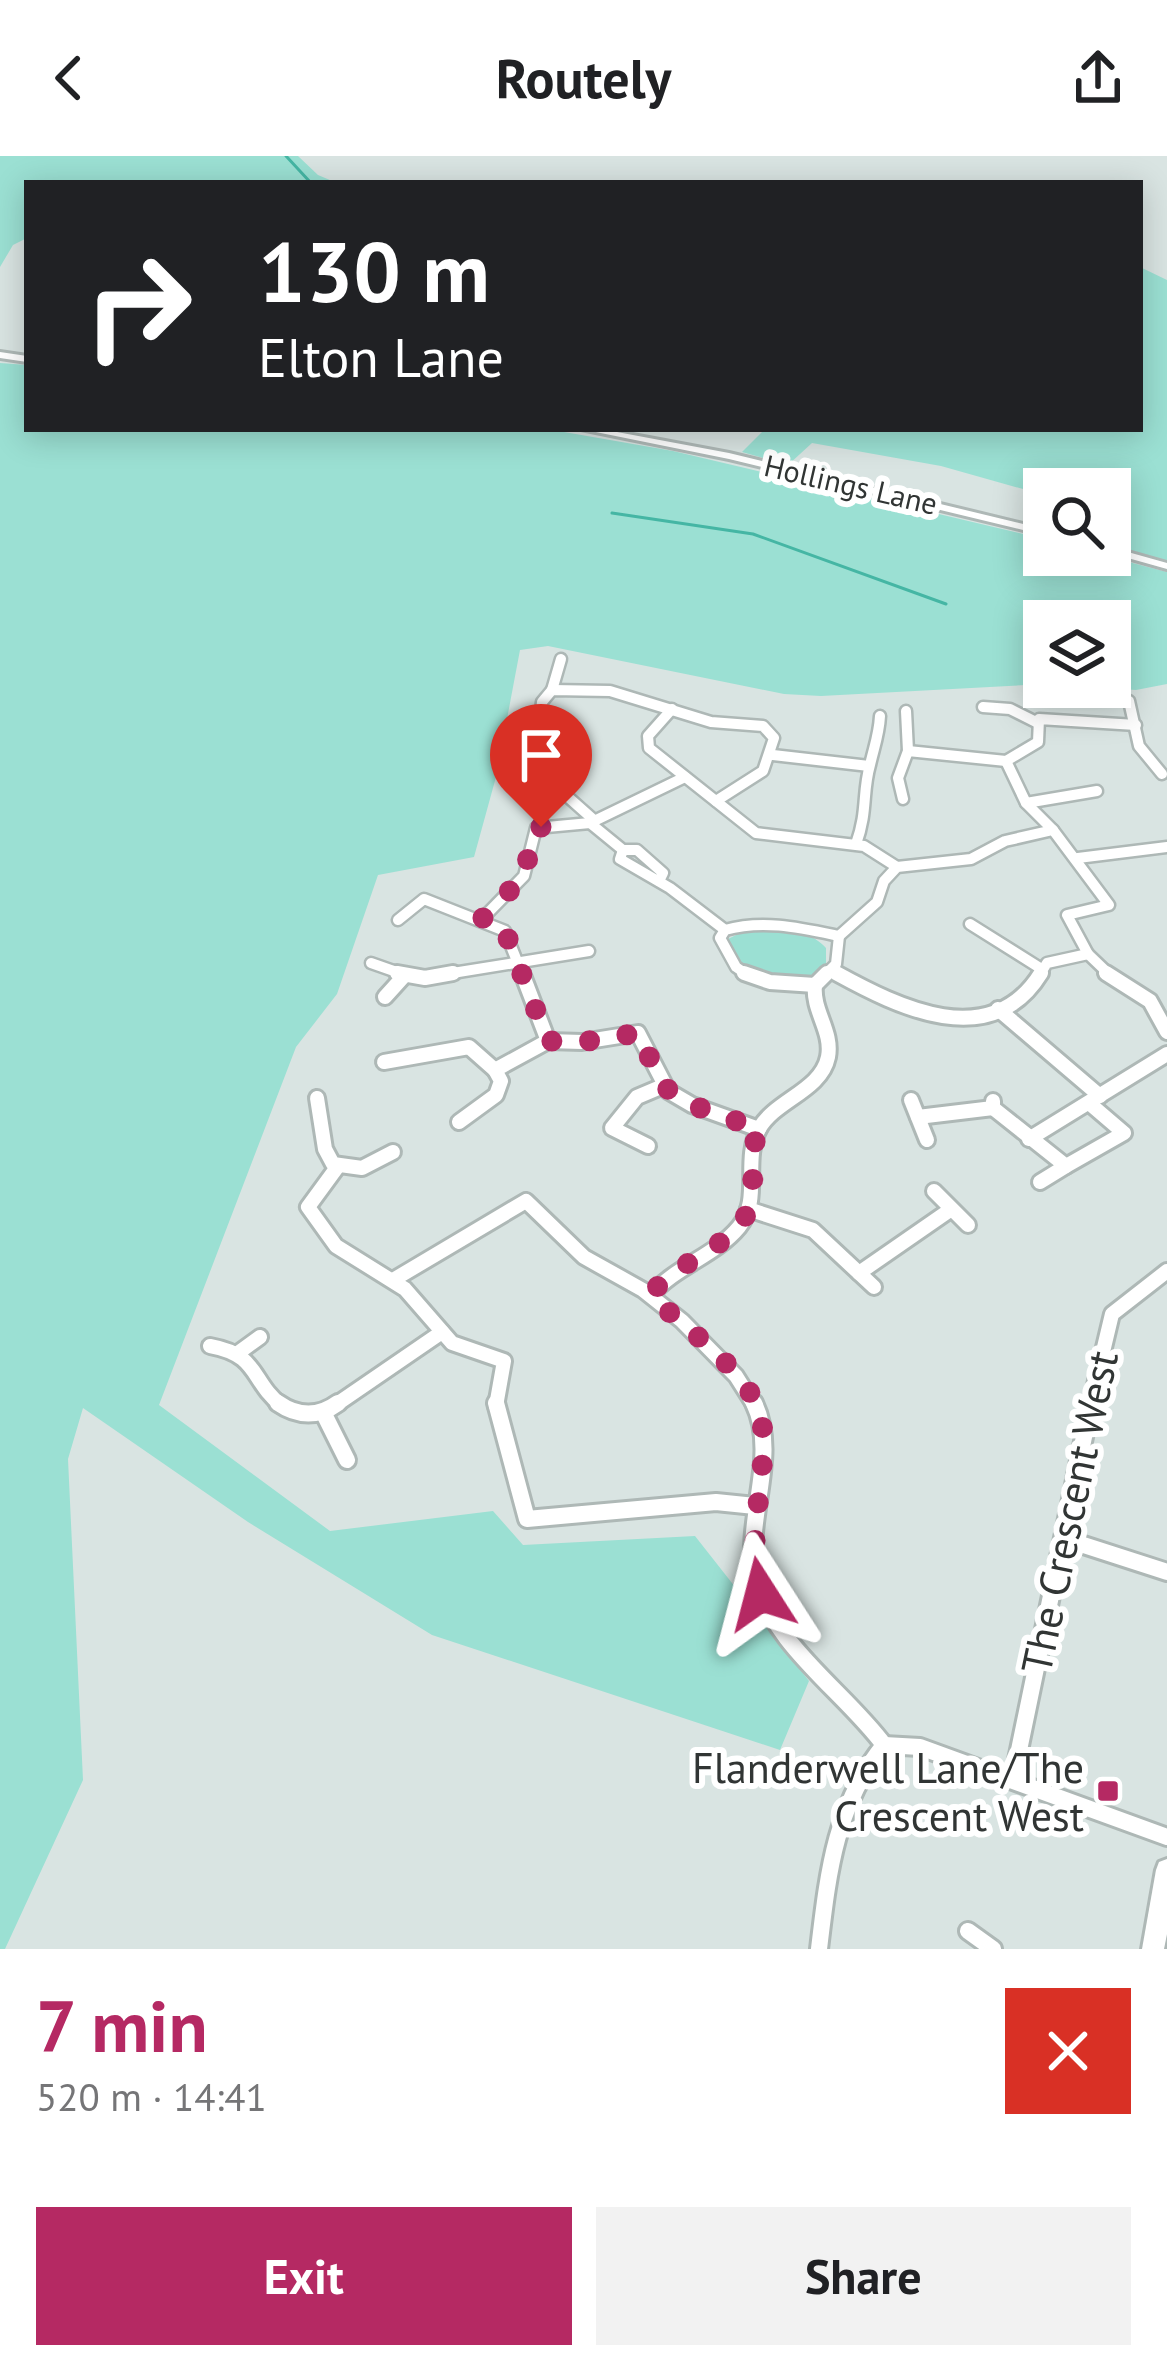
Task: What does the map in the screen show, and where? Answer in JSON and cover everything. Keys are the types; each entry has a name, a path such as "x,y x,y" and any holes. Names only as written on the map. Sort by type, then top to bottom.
{"street":[{"name":"Hollings Lane","path":"602,432 730,456 1023,527"},
{"path":"1131,556 1167,566"},
{"path":"536,752 542,702 552,690 561,659"},
{"path":"552,690 610,691 712,722 758,724 773,734 772,755 751,785 716,801"},
{"path":"983,707 1015,711 1036,722"},
{"path":"1131,708 1138,746 1162,774"},
{"path":"672,709 646,742 756,833 856,844 897,867"},
{"path":"903,799 898,778 908,751 906,711"},
{"path":"856,844 867,815 868,766 878,747 880,716"},
{"path":"1036,722 1044,718 1136,725"},
{"path":"908,751 1006,761 1038,742 1036,722"},
{"path":"772,755 868,766"},
{"path":"1006,761 1026,803 1078,858 1109,904 1067,915 1088,954 1102,971 1150,1001 1167,1032"},
{"path":"481,920 524,876 534,830 592,822 685,777"},
{"path":"550,781 623,850 640,852 663,873 659,881"},
{"path":"1026,803 1097,791"},
{"path":"725,930 720,938 738,972 762,981 815,985 833,972 838,936 877,902 884,880 897,867 970,859 1005,841 1054,830"},
{"path":"1078,858 1167,847"},
{"path":"623,850 620,859 641,878 659,881 696,913 725,930 789,926 838,936"},
{"path":"398,920 424,899 505,931 548,1041"},
{"path":"970,923 1040,968"},
{"path":"370,963 425,978 589,951"},
{"path":"833,972 914,1012 941,1012 965,1019 998,1009 1029,992 1040,968 1088,954"},
{"path":"385,998 404,976"},
{"path":"650,1295 675,1268 730,1236 748,1209 752,1146 759,1129 778,1102 815,1080 830,1055 827,1025 814,999 815,985"},
{"path":"998,1009 1124,1133 1040,1182"},
{"path":"495,1070 548,1041 582,1042 638,1033 663,1086 692,1105 759,1129"},
{"path":"385,1062 472,1047 501,1081 496,1095 460,1122"},
{"path":"1031,1137 1167,1054"},
{"path":"649,1146 614,1133 612,1128 637,1096 663,1086"},
{"path":"317,1098 324,1111 327,1159 338,1166 362,1168 393,1152"},
{"path":"911,1100 927,1140"},
{"path":"918,1117 993,1104 1066,1166"},
{"path":"338,1166 310,1200 310,1215 337,1246 393,1280 466,1351 504,1361 495,1398 497,1418 527,1519 716,1502 755,1506"},
{"path":"934,1191 968,1225"},
{"path":"393,1280 526,1201 590,1262 650,1295 746,1385 764,1430 752,1565 772,1617 860,1710 884,1745"},
{"path":"748,1209 814,1230 874,1287"},
{"path":"859,1273 950,1210"},
{"name":"The Crescent West","path":"1013,1779 1108,1322 1167,1271"},
{"path":"210,1346 238,1353 275,1402 304,1415 324,1414 348,1392 383,1376 442,1332"},
{"path":"238,1353 260,1337"},
{"path":"324,1414 347,1460"},
{"path":"1065,1539 1167,1572"},
{"path":"884,1745 920,1748 1167,1837"},
{"path":"820,1949 840,1812 861,1770 884,1745"},
{"path":"1153,1949 1167,1870"},
{"path":"968,1931 991,1949"}],"green space":[{"path":"0,156 298,156 330,180 24,180 24,240 13,245 0,267"},
{"path":"1143,268 1167,280 1167,561 1131,550 1131,468 1023,468 1023,489 941,466 812,443 788,465 742,452 762,432 1143,432"},
{"path":"0,363 24,365 24,432 564,432 673,451 1023,534 1023,576 1131,576 1131,563 1167,572 1167,684 1136,690 1131,690 1131,600 1023,600 1023,685 784,694 548,646 520,650 496,777 474,857 378,875 337,994 296,1047 159,1405 330,1531 493,1511 523,1545 695,1536 809,1681 780,1750 432,1635 248,1522 83,1408 68,1459 83,1780 5,1949 0,1949"},
{"path":"744,931 808,936 826,948 826,967 798,978 746,971 728,939"}],"waterway":[{"path":"286,156 308,180"},
{"path":"612,513 753,534 946,604"}],"place":[{"name":"Flanderwell Lane/The Crescent West","path":"1108,1791"}],"route":[{"path":"541,827 534,830 524,876 481,920 505,931 548,1041 582,1042 638,1033 663,1086 692,1105 759,1129 752,1146 752,1197 746,1216 730,1236 675,1268 650,1295 746,1385 758,1406 764,1430 752,1565 761,1594"}]}
